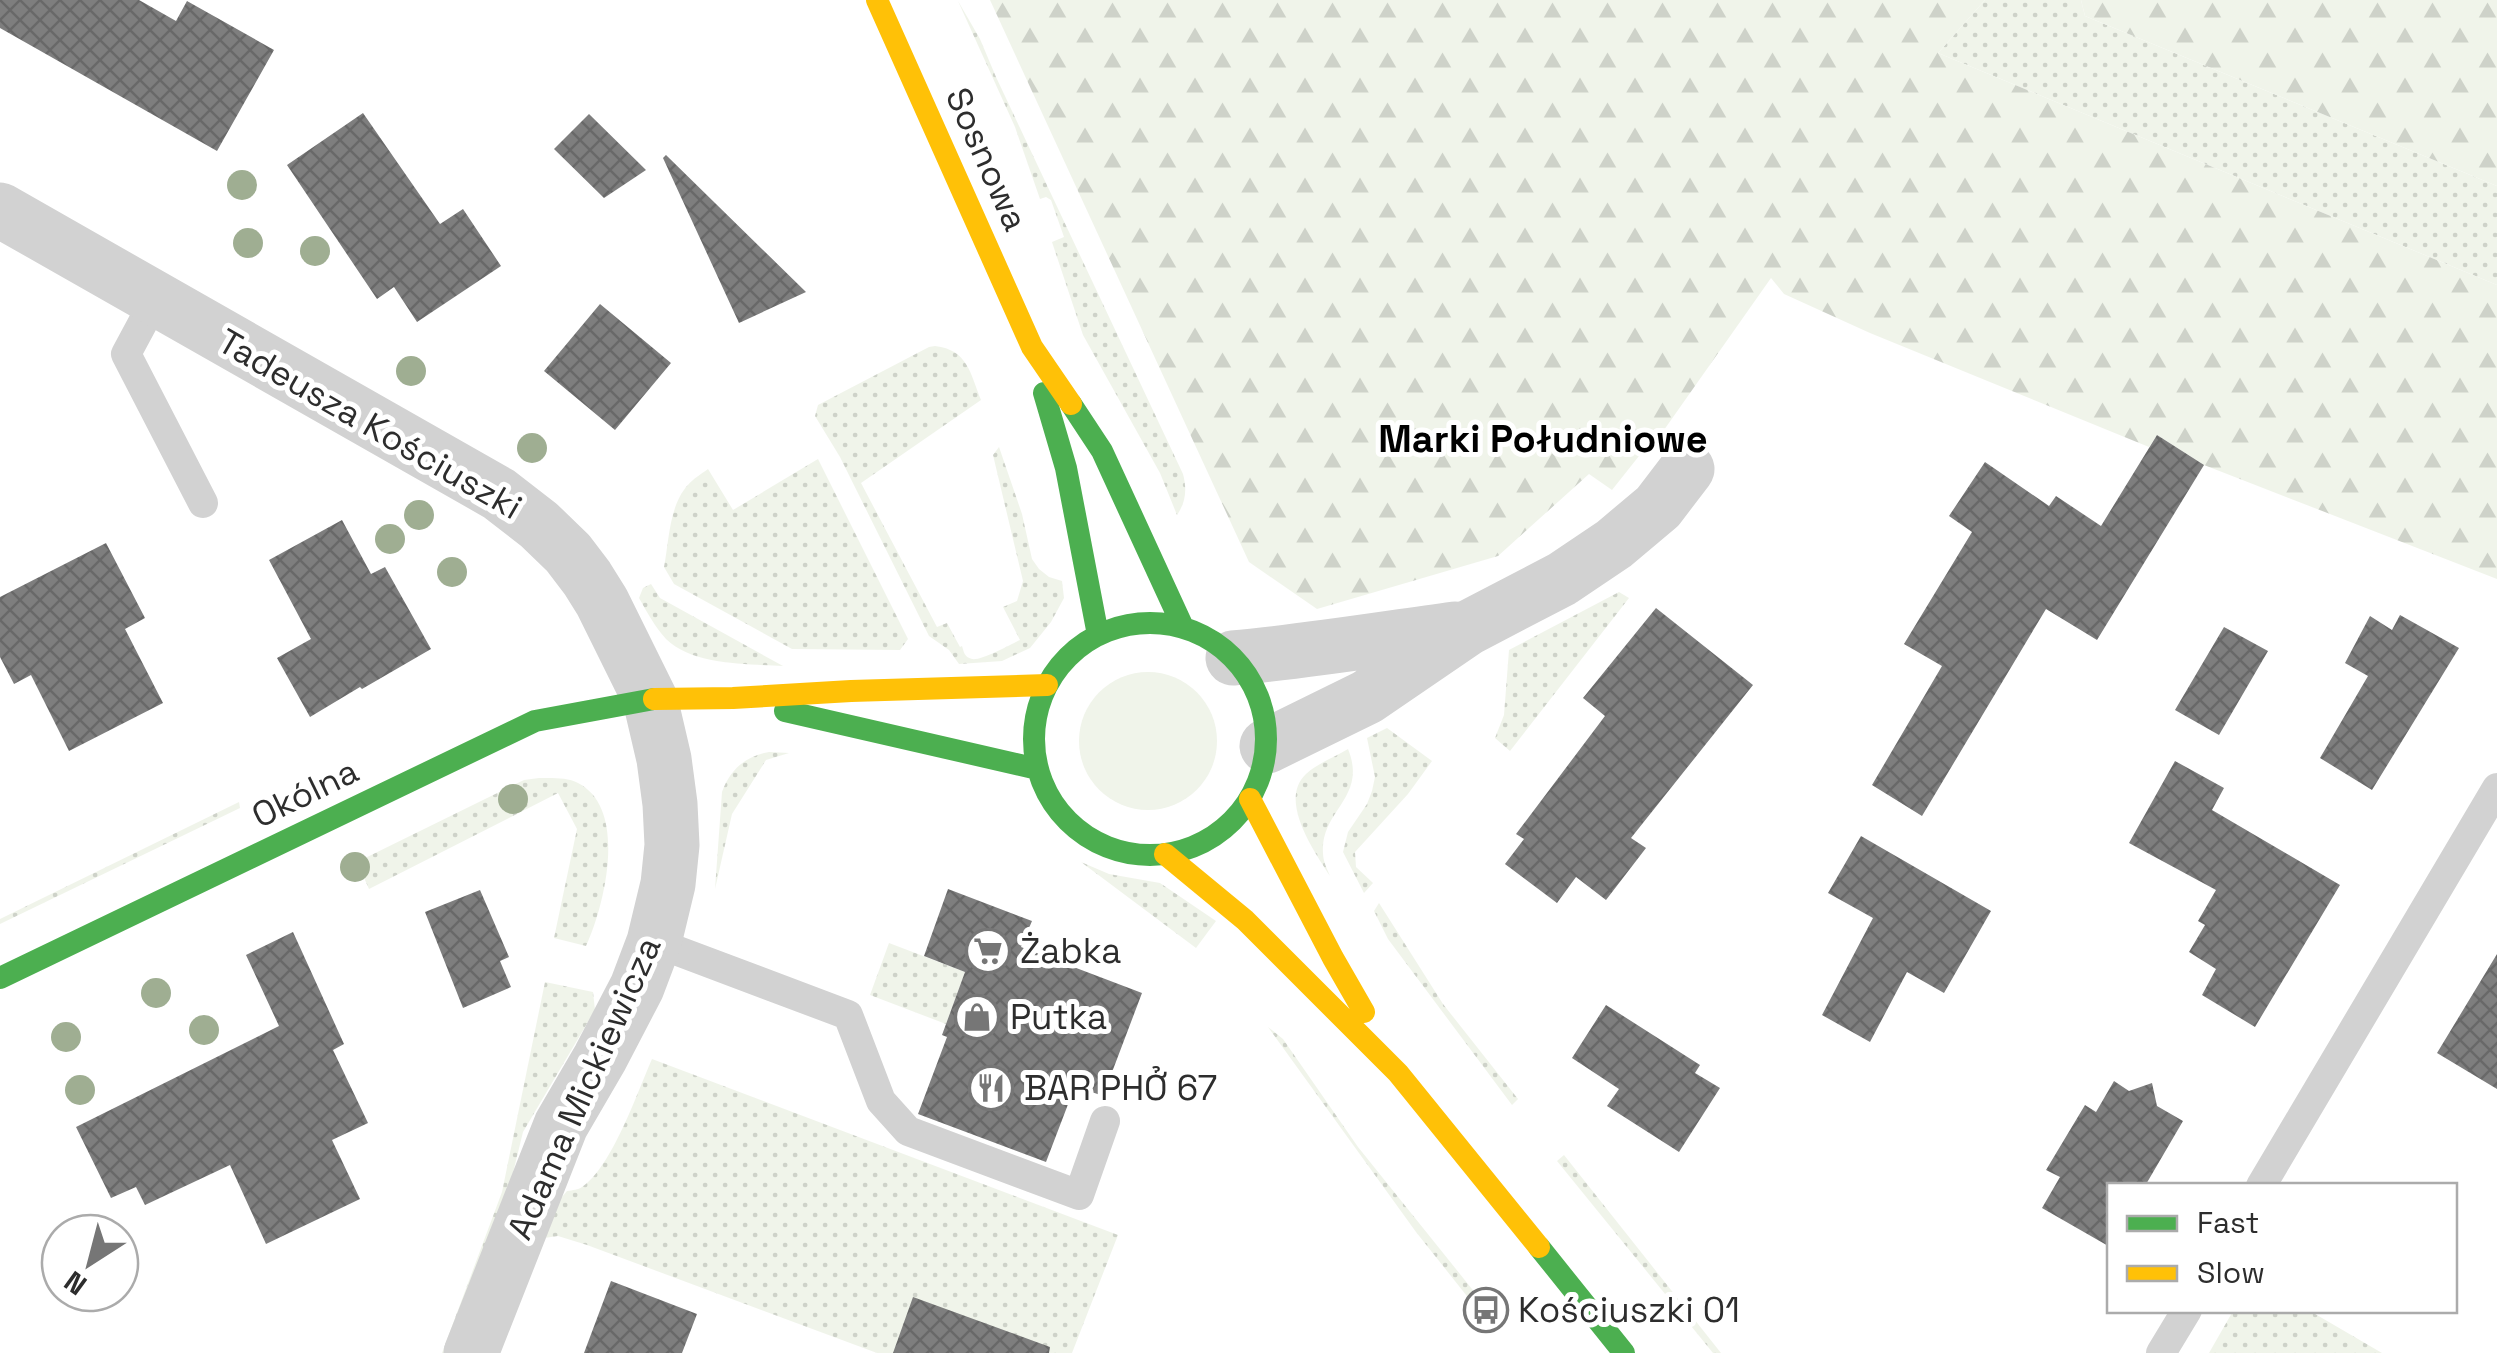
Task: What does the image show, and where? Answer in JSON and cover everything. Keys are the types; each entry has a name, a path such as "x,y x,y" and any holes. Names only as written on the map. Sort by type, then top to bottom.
{"street":[{"name":"Sosnowa","path":"877,0 1032,347 1066,468 1098,634"},
{"name":"Tadeusza Kościuszki","path":"0,210 448,464 499,494 539,524 568,553 594,590 650,698"},
{"name":"Sosnowa","path":"1032,347 1102,450 1182,628"},
{"path":"1266,746 1366,697 1468,628 1562,579 1614,544 1658,507 1688,469"},
{"path":"1145,622 1182,628 1215,642 1248,677 1260,699 1265,722 1262,770 1250,799 1222,830 1202,844 1165,854 1130,854 1086,836 1052,800 1038,770 1034,731 1038,708 1060,665 1098,634 1145,622"},
{"path":"1233,658 1468,628"},
{"path":"650,698 1047,685"},
{"name":"Adama Mickiewicza","path":"472,1353 561,1125 637,987 654,942 668,884 672,845 664,759 650,698"},
{"name":"Okólna","path":"0,978 535,721 650,698"},
{"path":"733,698 1038,770"},
{"path":"1250,799 1398,1072"},
{"path":"1165,854 1245,920 1398,1072 1624,1353"}],"lane":[{"path":"155,300 126,354 203,503"},
{"path":"2263,1183 2497,788"},
{"path":"654,942 848,1015 881,1101 908,1131 1079,1195 1106,1121"},
{"path":"2162,1353 2185,1313"}],"green space":[{"path":"990,0 1985,0 1938,53 2497,285 2497,579 2204,465 2157,435 2149,447 1870,333 1784,294 1771,278 1652,447 1639,456 1612,490 1589,474 1498,556 1317,609 1249,562"},
{"path":"1985,0 2081,0 2085,16 2497,186 2497,285 1938,53"},
{"path":"2081,0 2497,0 2497,186 2085,16"},
{"path":"958,1 980,39 1183,474 1185,495 1177,515 1160,473 1083,335 1052,242 1064,237 1051,200 1040,199 1015,127"},
{"path":"935,346 961,358 981,400 861,483 937,627 947,623 966,656 982,657 1020,640 1003,607 1017,601 1023,581 993,455 999,447 1022,514 1032,559 1049,577 1062,581 1064,598 1030,648 1002,661 959,664 949,650 929,636 840,457 815,416 818,405"},
{"path":"818,459 908,639 900,650 792,649 674,584 664,567 677,503 688,485 708,469 733,510"},
{"path":"651,584 660,598 783,666 721,662 677,648 658,630 639,598 643,588"},
{"path":"1619,592 1629,598 1510,751 1495,738 1504,715 1509,650"},
{"path":"1148,672 1174,678 1197,692 1211,715 1217,741 1211,767 1197,790 1174,804 1148,810 1122,804 1099,790 1085,767 1079,741 1085,715 1099,692 1122,678"},
{"path":"1387,728 1432,761 1355,852 1356,867 1373,883 1364,893 1343,852 1348,832 1367,804 1375,777 1367,738"},
{"path":"1348,749 1352,780 1324,838 1323,856 1330,876 1302,825 1296,797 1306,774"},
{"path":"769,752 789,753 766,760 732,814 715,889 722,792 740,765"},
{"path":"524,780 578,783 594,796 603,814 608,836 605,884 586,946 554,938 577,829 558,793 369,889 357,862"},
{"path":"239,802 240,808 0,924 0,919"},
{"path":"1081,862 1109,874 1160,883 1216,921 1196,948"},
{"path":"1379,903 1443,1004 1518,1099 1512,1105 1388,939 1374,911"},
{"path":"889,943 965,972 946,1024 870,995"},
{"path":"545,982 593,992 595,1010 523,1132 509,1189 446,1353 442,1353 502,1192"},
{"path":"1268,1027 1283,1039 1358,1147 1480,1299 1474,1305 1416,1232"},
{"path":"652,1059 1118,1235 1072,1353 877,1353 587,1245 558,1236 544,1238 557,1203 567,1191 582,1187 603,1163 623,1128"},
{"path":"1564,1155 1721,1353 1713,1353 1557,1161"},
{"path":"2232,1313 2313,1313 2382,1353 2209,1353"}],"building":[{"path":"0,0 139,0 176,21 187,1 274,50 217,151 0,28"},
{"path":"363,113 440,224 463,209 501,266 417,322 394,287 377,299 287,165"},
{"path":"589,114 646,170 604,198 554,149"},
{"path":"666,155 806,292 739,323 663,158"},
{"path":"600,304 671,363 615,430 544,371"},
{"path":"2157,435 2204,465 2097,640 2046,609 1922,816 1872,785 1942,666 1904,644 1972,532 1949,516 1985,462 2049,506 2056,496 2101,526"},
{"path":"342,520 371,574 385,567 431,649 310,717 277,658 311,639 269,560"},
{"path":"106,543 145,618 125,629 163,703 69,751 31,675 14,684 0,657 0,597"},
{"path":"1656,608 1753,685 1631,838 1646,848 1606,900 1576,877 1557,903 1505,864 1524,839 1516,834 1605,716 1583,698"},
{"path":"2400,615 2459,648 2372,790 2320,758 2368,676 2345,663 2370,616 2392,630"},
{"path":"2224,627 2268,651 2219,735 2175,710"},
{"path":"2175,761 2224,788 2212,810 2340,885 2255,1027 2202,995 2216,969 2189,952 2205,925 2198,921 2216,890 2129,843"},
{"path":"1861,836 1991,911 1944,993 1907,972 1870,1042 1822,1015 1873,918 1828,893"},
{"path":"948,889 1032,921 1021,947 1142,993 1103,1096 1075,1086 1046,1162 918,1114 947,1037 942,1035 965,972 924,956"},
{"path":"480,890 509,957 500,961 511,987 463,1008 425,912"},
{"path":"293,932 344,1044 333,1050 368,1123 332,1140 360,1199 266,1244 230,1165 145,1205 136,1187 111,1198 76,1127 279,1026 246,955"},
{"path":"2497,954 2497,1089 2437,1053"},
{"path":"1606,1005 1700,1065 1695,1073 1720,1088 1679,1152 1607,1106 1619,1089 1572,1058"},
{"path":"2114,1081 2129,1091 2152,1083 2157,1106 2183,1121 2147,1183 2107,1183 2107,1245 2042,1208 2060,1177 2046,1170 2085,1105 2096,1112"},
{"path":"611,1281 697,1314 682,1353 584,1353"},
{"path":"913,1297 1050,1347 1049,1353 893,1353"}],"traffic: fast":[{"path":"1044,393 1066,468 1098,635"},
{"path":"1071,404 1102,451 1183,627"},
{"path":"1150,623 1194,632 1232,657 1257,695 1266,739 1257,783 1232,821 1194,846 1150,855 1106,846 1068,821 1043,783 1034,739 1043,695 1068,657 1106,632 1150,623"},
{"path":"0,978 535,721 654,699"},
{"path":"785,711 1038,769"},
{"path":"1539,1247 1624,1353"}],"traffic: slow":[{"path":"877,0 1032,347 1071,404"},
{"path":"654,699 1047,685"},
{"path":"1250,799 1364,1012"},
{"path":"1165,854 1245,920 1398,1073 1539,1247"}],"place":[{"name":"Żabka","path":"988,951"},
{"name":"Putka","path":"977,1017"},
{"name":"BAR PHỞ 67","path":"991,1088"},
{"name":"Kościuszki 01","path":"1486,1310"}],"district":[{"name":"Marki Południowe","path":"1543,439"}]}
